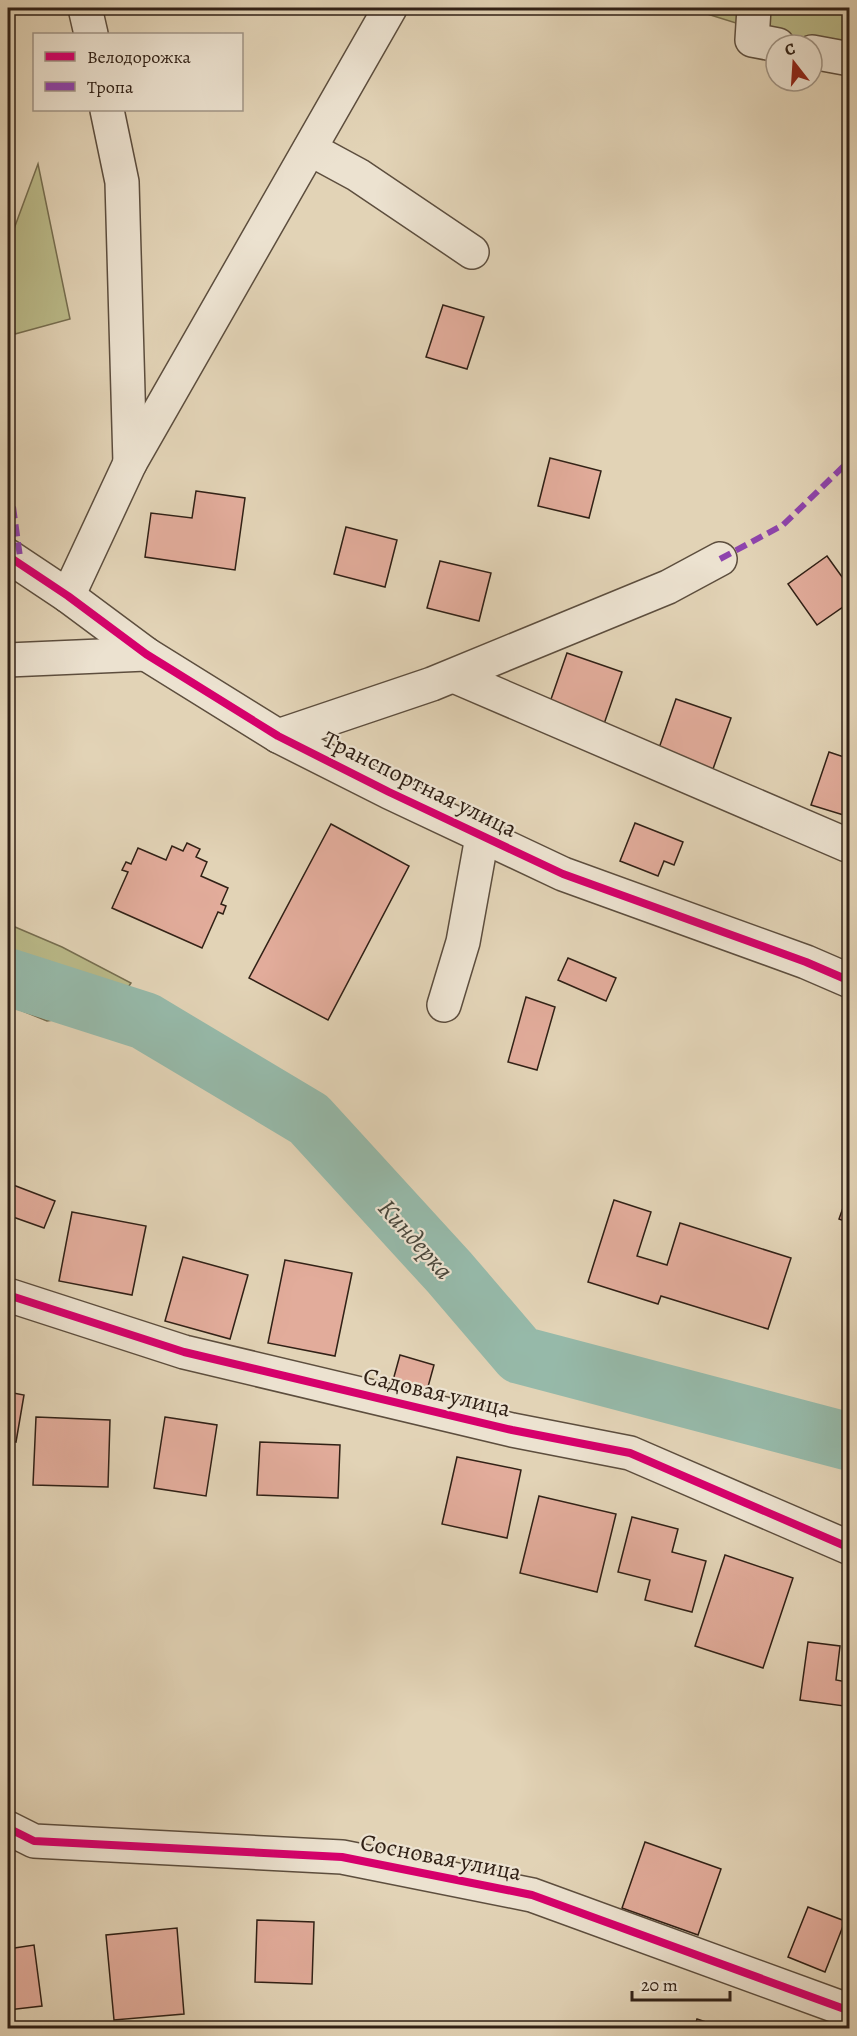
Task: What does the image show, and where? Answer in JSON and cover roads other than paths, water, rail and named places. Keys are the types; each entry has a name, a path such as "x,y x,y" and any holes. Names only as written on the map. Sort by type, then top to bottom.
{"street":[{"path":"85,8 91,33"},
{"path":"68,596 130,463 390,8"},
{"path":"754,8 752,40 764,42"},
{"path":"824,54 849,59"},
{"path":"107,111 122,182 130,463"},
{"path":"310,149 358,175 472,252"},
{"name":"Транспортная улица","path":"8,556 68,596 146,654 278,736 482,837 563,874 806,962 849,981"},
{"path":"278,736 454,676 668,588 720,559"},
{"path":"8,660 146,654"},
{"path":"454,676 847,845"},
{"path":"444,1005 463,942 482,837"},
{"name":"Садовая улица","path":"8,1295 184,1352 512,1430 630,1453 849,1548"},
{"name":"Сосновая улица","path":"8,1828 34,1841 342,1857 532,1895 849,2011"}],"waterway":[{"name":"Киндерка","path":"8,977 145,1021 309,1119 449,1272 520,1355 850,1442"}]}
